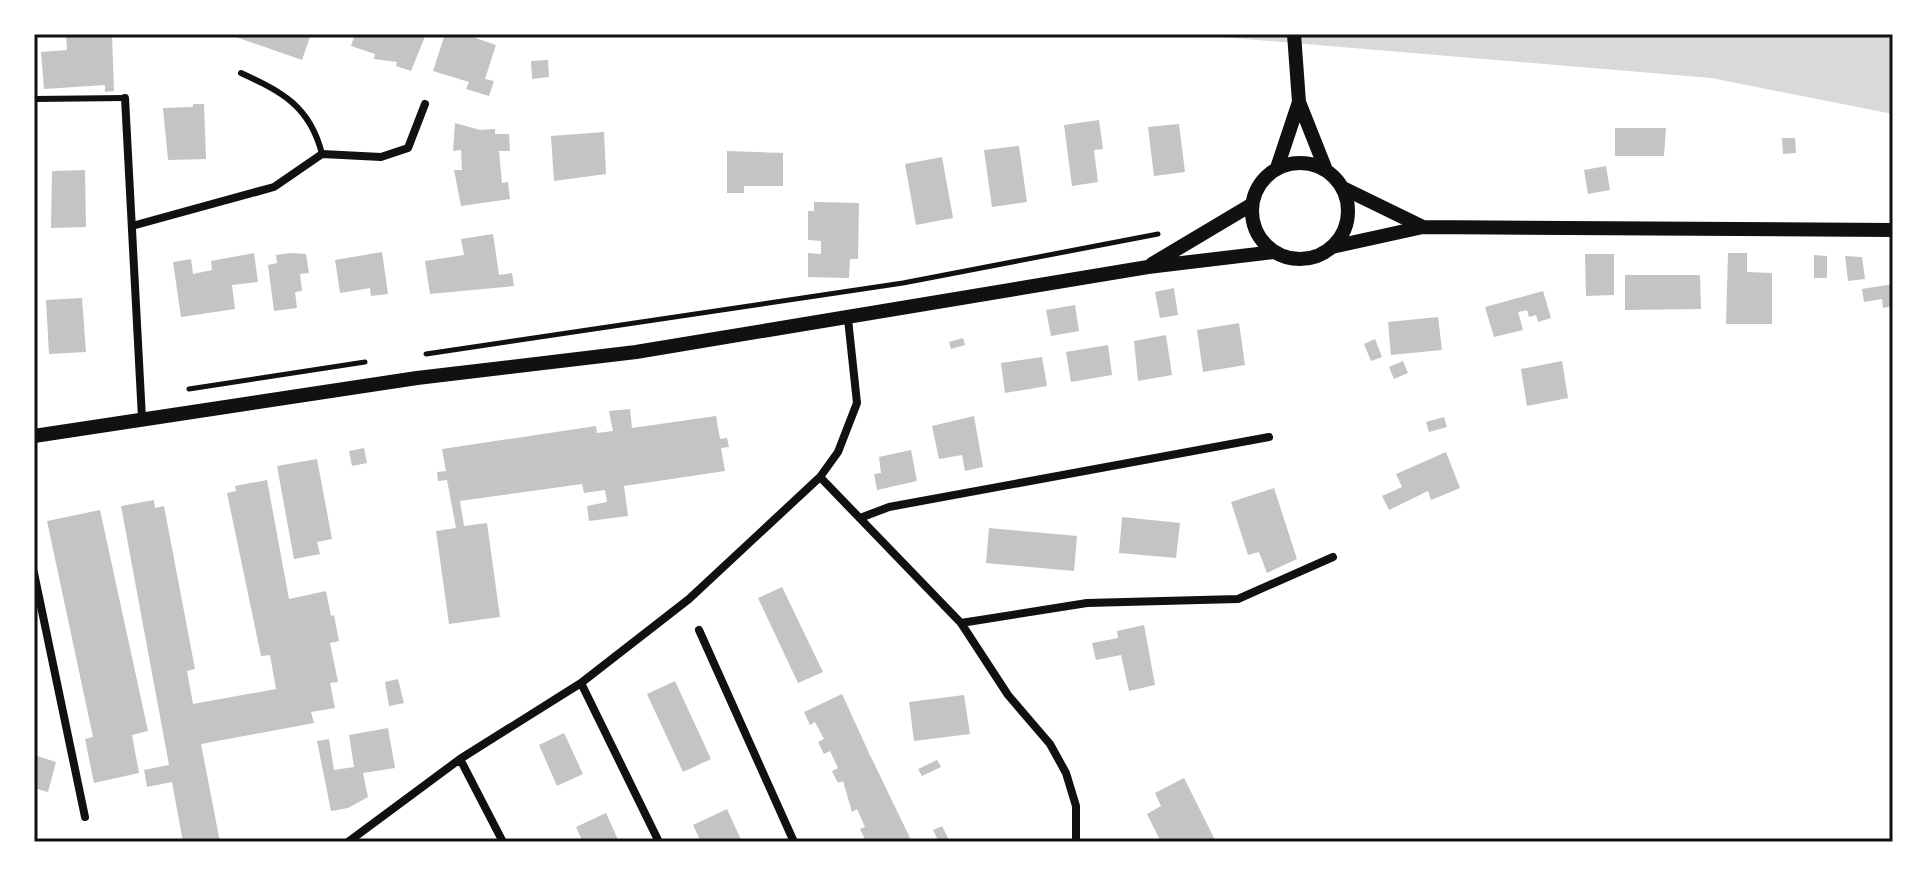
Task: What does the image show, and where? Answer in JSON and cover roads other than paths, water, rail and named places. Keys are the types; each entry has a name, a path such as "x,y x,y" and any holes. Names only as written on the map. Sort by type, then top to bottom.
{"street":[{"path":"1294,34 1299,102 1326,170 1343,188 1423,227"},
{"path":"125,98 142,418"},
{"path":"1277,168 1299,102"},
{"path":"132,226 274,187 322,154 381,157 408,148 425,104"},
{"path":"1148,267 1251,205 1265,177 1277,168 1293,162 1310,163 1326,170"},
{"path":"1332,247 1347,219 1343,188"},
{"path":"1251,205 1256,232 1274,252"},
{"path":"34,436 417,378 636,352 1148,267 1274,252 1297,260 1310,258 1332,247 1423,227 1893,230"},
{"path":"348,842 460,759 581,683 689,599 820,477 838,452 857,403 848,319"},
{"path":"860,518 889,507 1269,437"},
{"path":"820,477 961,623 1008,695 1050,744 1066,773 1076,806 1076,842"},
{"path":"961,623 1087,603 1238,599 1333,557"},
{"path":"34,573 85,817"},
{"path":"699,630 794,842"},
{"path":"581,683 659,842"},
{"path":"460,759 503,842"}],"lane":[{"path":"241,73 286,94 317,133 322,154"},
{"path":"34,99 125,98"}]}
